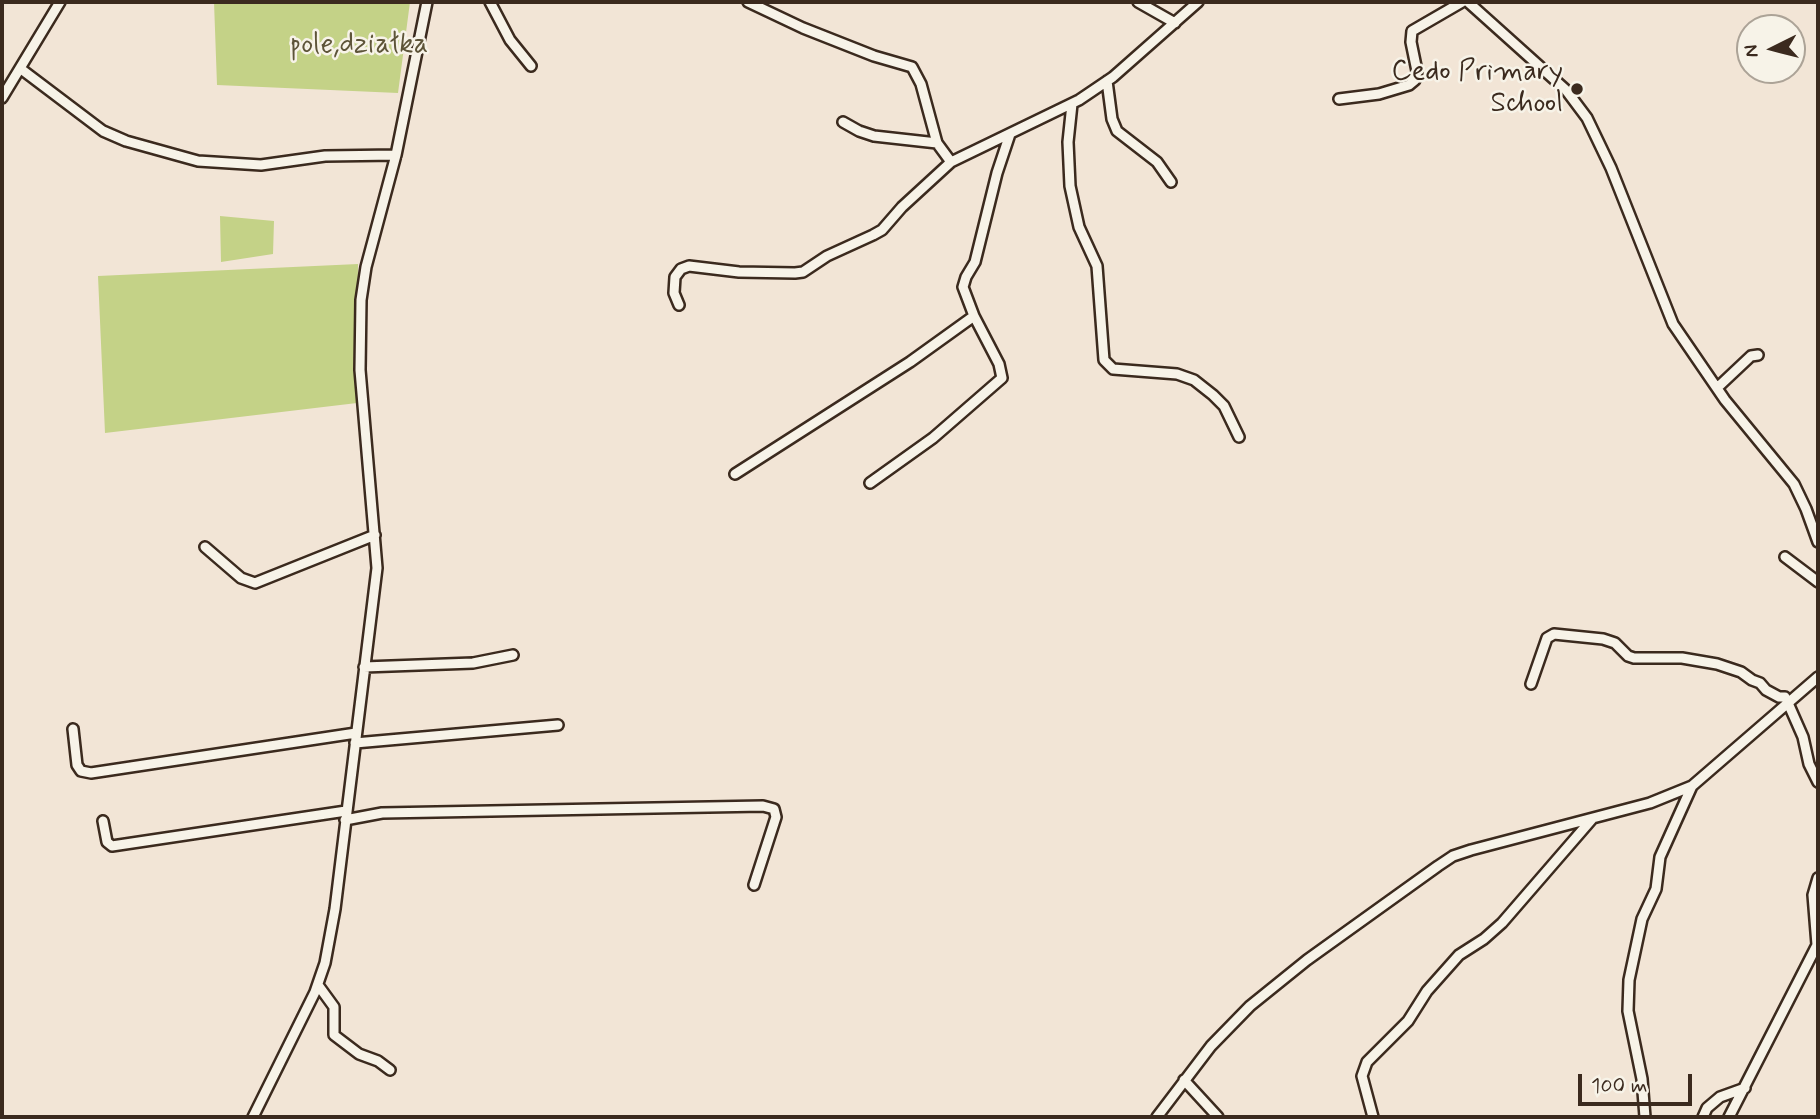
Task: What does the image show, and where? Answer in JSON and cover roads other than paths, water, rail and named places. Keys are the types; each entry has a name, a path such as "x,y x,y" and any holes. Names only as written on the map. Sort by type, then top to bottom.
{"street":[{"path":"2,98 22,69 60,2"},
{"path":"253,1117 318,985 333,921 377,568 360,370 360,310 366,267 396,155 427,2"},
{"path":"490,2 510,40 531,66"},
{"path":"748,2 803,28 874,56 912,67 921,83 937,143 951,162"},
{"path":"1138,2 1175,23"},
{"path":"679,305 674,285 675,277 681,269 689,266 739,272 803,272 827,256 882,230 902,206 951,162 1072,104 1107,81 1198,2"},
{"path":"1339,99 1379,94 1409,85 1415,80 1417,71 1411,42 1412,31 1465,2 1558,82 1587,118 1616,179 1669,316 1717,388 1794,484 1818,542"},
{"path":"22,69 103,131 126,141 198,161 261,165 325,156 396,155"},
{"path":"1107,81 1112,119 1117,131 1157,162 1171,182"},
{"path":"1072,104 1068,142 1070,186 1079,227 1097,267 1104,360 1113,369 1177,374 1194,380 1224,406 1239,437"},
{"path":"843,122 874,136 937,143"},
{"path":"870,483 933,438 1002,378 999,364 964,295 963,285 975,262 997,173 1010,134"},
{"path":"735,474 910,362 974,316"},
{"path":"1717,388 1751,356 1758,355"},
{"path":"205,547 241,578 256,583 375,535"},
{"path":"1785,557 1818,582"},
{"path":"1531,684 1547,638 1554,634 1603,639 1615,643 1628,656 1634,658 1682,658 1717,664 1741,672 1779,698 1787,700"},
{"path":"364,667 478,663 513,655"},
{"path":"1157,1117 1211,1046 1250,1006 1307,960 1453,856 1650,803 1692,786 1787,700 1818,677"},
{"path":"1787,700 1818,782"},
{"path":"73,729 77,765 80,771 91,773 355,738 558,725"},
{"path":"1645,1117 1642,1079 1628,1011 1629,980 1642,919 1656,889 1660,857 1692,786"},
{"path":"103,821 107,842 112,845 346,815 763,806 774,810 776,817 754,886"},
{"path":"1373,1117 1362,1076 1367,1062 1408,1021 1427,991 1459,955 1502,923 1593,818"},
{"path":"1729,1117 1817,945 1813,895 1818,878"},
{"path":"318,985 334,1007 334,1035 359,1054 378,1061 390,1070"},
{"path":"1184,1080 1218,1117"},
{"path":"1703,1117 1707,1108 1720,1097 1745,1088"}],"place":[{"name":"Cedo Primary School","path":"1577,89"}],"park label":[{"name":"pole,działka","path":"359,46"}]}
